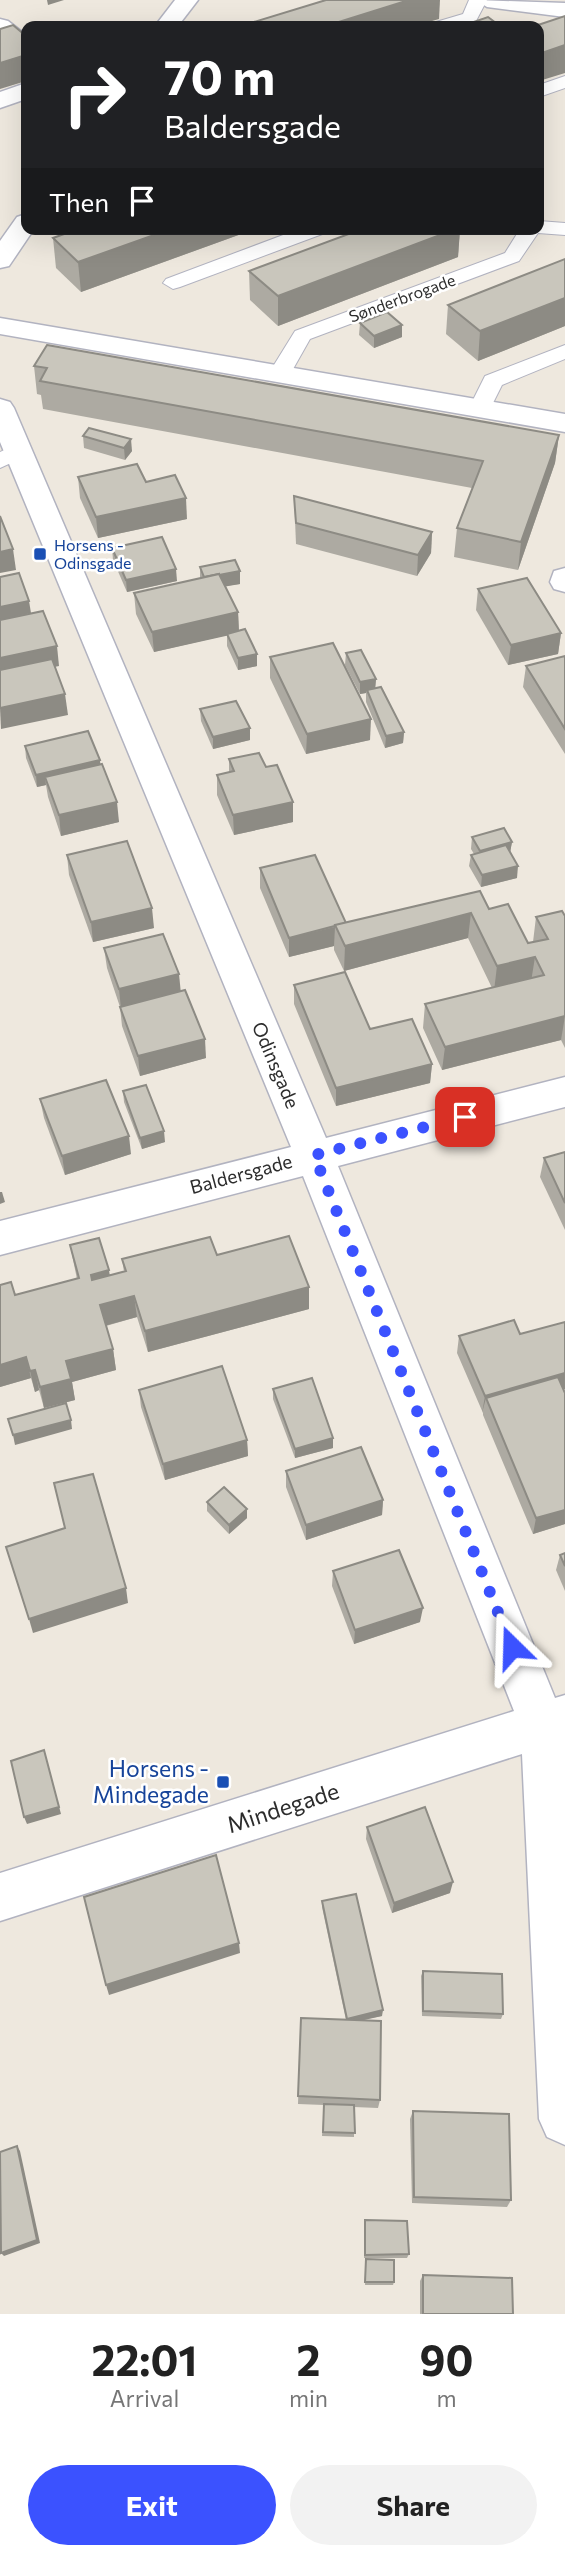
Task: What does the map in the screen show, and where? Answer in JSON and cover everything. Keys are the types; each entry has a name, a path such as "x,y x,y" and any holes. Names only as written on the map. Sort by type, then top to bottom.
{"street":[{"path":"170,21 187,0"},
{"path":"487,0 565,10"},
{"path":"0,26 21,42"},
{"path":"0,101 21,92"},
{"path":"0,260 21,229"},
{"path":"0,326 565,424"},
{"name":"Odinsgade","path":"0,408 9,456 314,1155 554,1722 555,1894 565,2119"},
{"name":"Baldersgade","path":"0,1238 565,1092"},
{"name":"Mindegade","path":"0,1897 554,1722"}],"lane":[{"path":"458,21 470,17 478,0"},
{"path":"544,89 565,82"},
{"path":"544,227 565,229"},
{"path":"173,283 302,235"},
{"name":"Sønderbrogade","path":"281,373 302,335 512,257 526,235"},
{"path":"480,408 492,381 565,351"}],"building":[{"path":"326,0 409,0 342,21 257,21"},
{"path":"565,16 565,45 544,52 544,23"},
{"path":"488,17 493,21 476,21"},
{"path":"13,25 21,32 21,57 0,63 0,29"},
{"path":"61,235 154,235 78,262 53,238"},
{"path":"346,235 440,235 278,296 249,271"},
{"path":"565,259 565,298 480,331 448,305"},
{"path":"387,312 402,325 374,336 360,323"},
{"path":"47,345 559,435 521,542 457,528 483,461 40,381 47,368 34,366"},
{"path":"89,428 131,439 124,448 83,436"},
{"path":"137,464 146,482 175,475 186,498 96,517 78,477"},
{"path":"294,496 432,532 418,555 296,523"},
{"path":"0,516 13,549 0,552"},
{"path":"162,537 176,569 126,580 112,548"},
{"path":"235,560 240,571 204,577 200,567"},
{"path":"19,573 29,601 0,607 0,577"},
{"path":"219,574 238,612 152,632 134,593"},
{"path":"527,578 561,633 511,645 478,589"},
{"path":"43,611 57,646 0,658 0,620"},
{"path":"245,629 257,654 238,658 227,634"},
{"path":"333,643 371,719 307,734 270,657"},
{"path":"361,650 376,679 360,682 346,653"},
{"path":"565,656 565,729 526,666"},
{"path":"52,659 65,694 0,708 0,670"},
{"path":"381,687 404,732 386,736 367,690"},
{"path":"236,701 250,728 213,737 200,709"},
{"path":"88,731 100,760 36,775 25,746"},
{"path":"259,753 266,767 277,765 293,802 233,815 217,775 234,771 229,759"},
{"path":"102,764 117,802 59,815 45,777"},
{"path":"504,828 512,842 480,851 472,837"},
{"path":"127,841 152,908 91,922 67,855"},
{"path":"506,845 518,866 482,875 471,855"},
{"path":"315,855 346,923 289,938 260,868"},
{"path":"480,891 489,909 508,904 528,943 548,939 536,917 562,911 565,916 565,1016 445,1047 425,1004 544,975 535,957 497,966 471,913 345,946 335,925"},
{"path":"163,934 179,974 119,989 104,948"},
{"path":"345,972 370,1029 412,1019 432,1064 336,1088 294,985"},
{"path":"185,990 205,1039 138,1056 120,1007"},
{"path":"106,1080 129,1136 62,1156 40,1099"},
{"path":"146,1085 164,1131 140,1138 123,1091"},
{"path":"565,1152 565,1203 544,1158"},
{"path":"289,1236 309,1287 145,1331 134,1296 100,1305 113,1349 66,1361 71,1379 40,1387 35,1370 30,1371 26,1357 0,1365 0,1285 11,1282 15,1295 79,1278 70,1245 99,1238 109,1270 91,1275 92,1280 126,1271 122,1259 210,1237 217,1255"},
{"path":"514,1320 520,1334 565,1322 565,1373 485,1396 459,1336"},
{"path":"222,1366 247,1440 163,1464 139,1390"},
{"path":"558,1377 565,1393 565,1510 536,1518 486,1398"},
{"path":"312,1378 333,1438 295,1449 273,1389"},
{"path":"66,1403 71,1420 13,1435 8,1419"},
{"path":"361,1447 383,1500 306,1525 286,1471"},
{"path":"93,1474 126,1588 29,1619 6,1547 65,1528 54,1483"},
{"path":"224,1487 247,1509 229,1525 207,1502"},
{"path":"399,1550 423,1608 355,1630 333,1571"},
{"path":"565,1553 565,1566 560,1555"},
{"path":"44,1750 59,1807 24,1817 11,1761"},
{"path":"425,1807 453,1882 394,1903 367,1827"},
{"path":"216,1855 239,1943 106,1985 84,1897"},
{"path":"356,1894 383,2010 347,2019 322,1901"},
{"path":"423,1971 502,1974 503,2014 423,2011"},
{"path":"301,2018 381,2021 380,2100 298,2096"},
{"path":"324,2104 354,2105 355,2133 323,2132"},
{"path":"413,2111 509,2114 511,2200 414,2197"},
{"path":"17,2146 37,2240 1,2253 0,2152"},
{"path":"365,2220 407,2221 409,2254 365,2255"},
{"path":"366,2259 394,2260 394,2282 365,2282"},
{"path":"423,2275 512,2278 513,2314 423,2314"}],"place":[{"name":"Horsens - Odinsgade","path":"40,554"},
{"name":"Horsens - Mindegade","path":"223,1782"}],"route":[{"path":"465,1117 314,1155 512,1647"}]}
